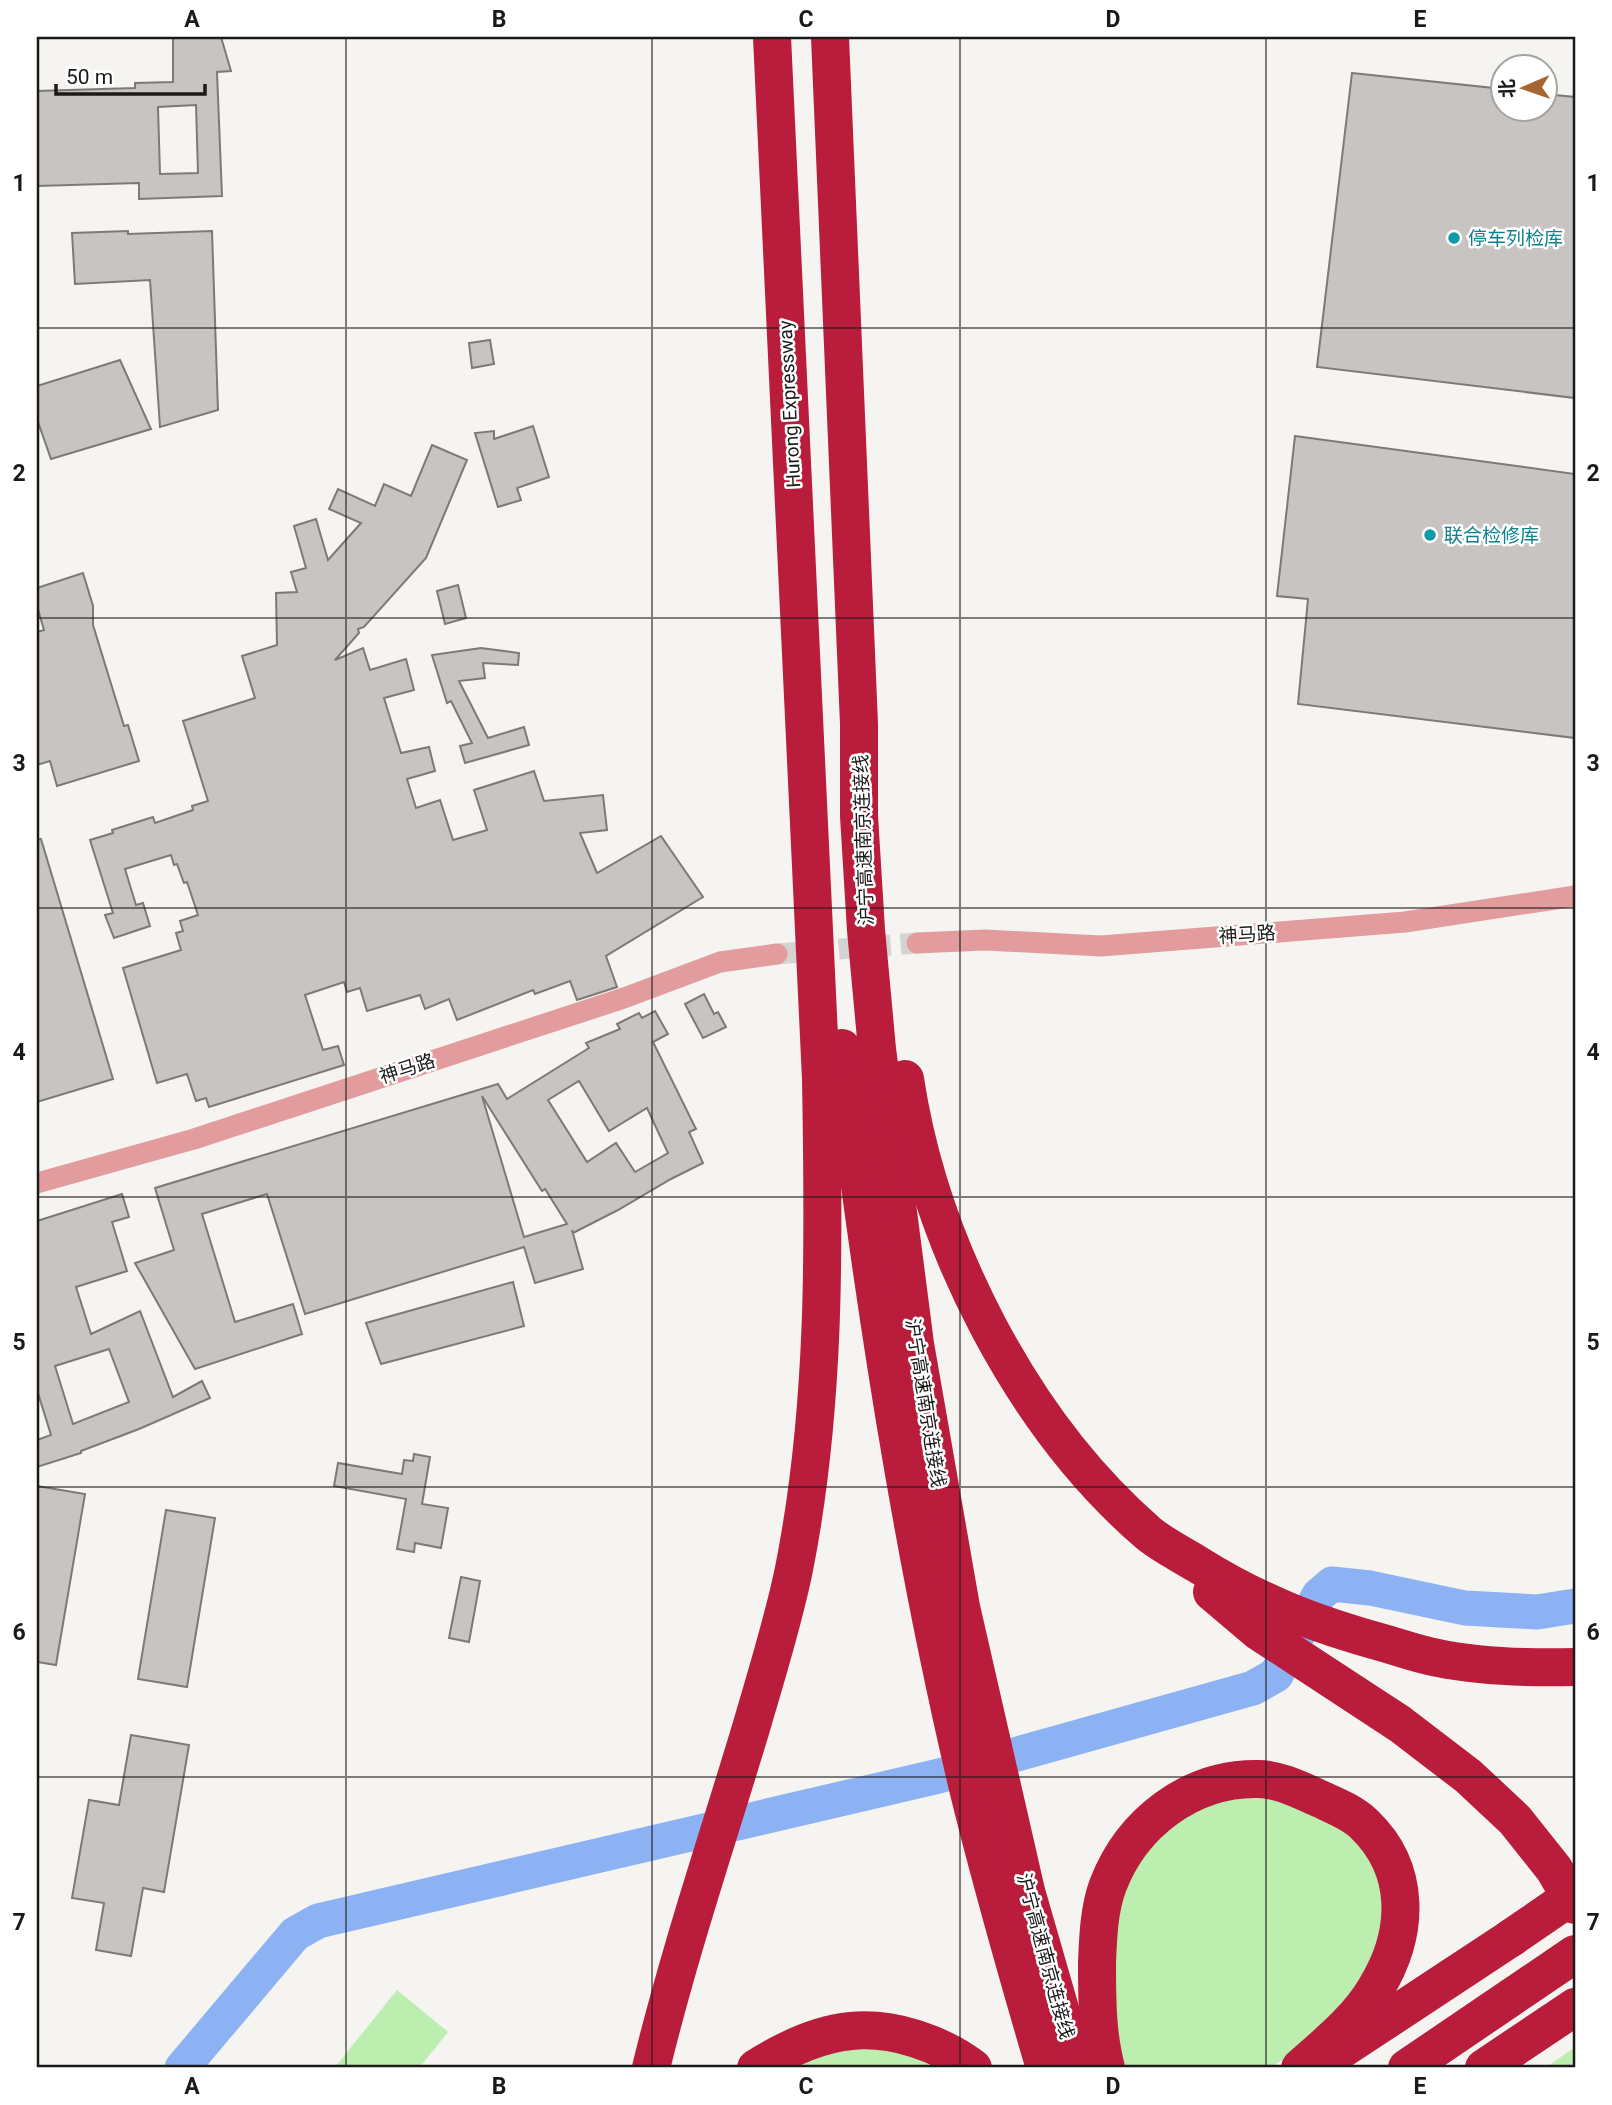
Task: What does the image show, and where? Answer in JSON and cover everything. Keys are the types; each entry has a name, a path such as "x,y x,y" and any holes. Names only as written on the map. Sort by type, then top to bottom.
{"highway":[{"name":"Hurong Expressway","path":"772,37 807,771"},
{"path":"830,37 859,724 876,822 884,926 911,1115 937,1208 969,1288 1007,1361 1051,1427 1096,1481 1149,1534 1223,1581 1265,1618 1307,1664 1400,1724 1468,1776 1515,1820 1554,1869 1575,1905"},
{"name":"沪宁高速南京连接线","path":"859,724 859,816 866,930 877,1049 915,1344 956,1580 975,1741 1045,2068"},
{"name":"沪宁高速南京连接线","path":"807,771 865,1230 905,1475 930,1606 975,1741"},
{"path":"651,2068 671,1986 765,1681 793,1571 810,1474 820,1363 824,1220 807,771"},
{"path":"1265,1618 1325,1627 1439,1659 1532,1668 1575,1667"},
{"path":"1105,2068 1097,1998 1097,1943 1107,1887 1122,1854 1146,1825 1175,1802 1205,1786 1234,1780 1261,1779 1296,1788 1363,1822 1382,1845 1395,1870 1402,1910 1396,1945 1376,1989 1339,2034 1300,2068"},
{"name":"沪宁高速南京连接线","path":"984,1785 1027,1891 1076,2068"},
{"path":"1312,2068 1362,2038 1575,1894"},
{"path":"1407,2068 1575,1954"},
{"path":"639,2068 671,1986"},
{"path":"1484,2068 1568,2012"},
{"path":"755,2068 814,2039 851,2031 900,2034 954,2054 973,2068"}],"street":[{"name":"神马路","path":"917,943 985,940 1101,946 1405,922 1575,896"},
{"name":"神马路","path":"37,1183 194,1139 624,998 720,962 778,954"}],"green space":[{"path":"1266,1798 1313,1810 1357,1837 1381,1877 1386,1918 1381,1956 1309,2042 1270,2068 1122,2068 1108,1926 1132,1862 1165,1827 1218,1799"},
{"path":"397,1990 448,2032 419,2068 338,2068 336,2066"},
{"path":"863,2042 955,2068 780,2068"},
{"path":"1575,2047 1575,2068 1545,2068"}],"building":[{"path":"173,37 221,37 231,71 217,72 222,196 139,199 139,183 37,186 37,91 135,88 135,83 173,82","holes":["196,105 198,173 160,174 158,107"]},
{"name":"停车列检库","path":"1352,73 1490,88 1490,122 1560,122 1560,96 1575,97 1575,398 1317,367"},
{"path":"128,231 128,234 212,231 218,410 160,427 150,280 75,284 72,233"},
{"path":"490,340 494,364 472,368 469,343"},
{"path":"120,360 151,429 51,459 37,419 37,386"},
{"path":"533,426 549,477 517,488 521,500 498,507 475,433 494,431 494,439"},
{"name":"联合检修库","path":"1295,436 1575,474 1575,738 1298,704 1308,599 1277,596"},
{"path":"432,445 467,460 426,558 364,627 358,629 359,633 335,660 363,648 370,670 406,659 414,690 384,698 401,753 429,747 435,771 407,779 416,808 440,800 453,840 487,830 474,790 534,771 544,801 603,795 607,830 580,833 597,873 661,836 703,897 606,956 617,987 577,1000 570,981 535,994 533,990 457,1020 449,999 425,1009 420,995 367,1011 360,988 347,992 344,982 305,995 323,1050 338,1046 344,1065 209,1107 206,1098 196,1101 187,1074 157,1083 123,968 181,950 176,933 183,931 180,921 198,915 187,882 184,883 171,855 125,869 136,905 143,903 150,926 114,938 105,915 113,913 90,840 153,817 155,823 193,810 192,806 208,801 183,721 255,698 242,656 277,645 276,593 297,592 291,572 306,568 294,526 316,519 328,560 361,523 329,509 338,489 375,506 384,484 411,496"},
{"path":"83,573 93,606 93,625 124,726 128,725 139,761 57,786 50,761 37,765 37,632 44,630 37,606 37,588"},
{"path":"458,585 466,618 445,624 437,591"},
{"path":"481,648 519,653 518,665 483,663 485,678 459,681 488,738 524,727 529,745 465,763 460,746 472,743 451,701 447,703 432,655"},
{"path":"41,839 113,1079 37,1102 37,840"},
{"path":"704,994 714,1014 718,1012 726,1027 703,1038 685,1004"},
{"path":"655,1011 668,1034 653,1042 696,1129 689,1132 703,1163 573,1233 572,1230 583,1269 535,1283 524,1247 305,1314 267,1194 202,1214 235,1322 293,1304 302,1334 195,1369 135,1263 174,1250 155,1188 498,1084 507,1099 589,1048 586,1043 620,1029 617,1024 639,1013 642,1018","holes":["579,1081 609,1131 647,1108 668,1153 635,1172 616,1143 587,1162 548,1100","482,1096 542,1191 545,1189 567,1224 524,1237"]},
{"path":"122,1194 129,1217 112,1222 127,1271 76,1287 91,1334 140,1311 173,1397 202,1381 210,1398 81,1453 37,1467 37,1440 51,1435 37,1390 37,1221","holes":["109,1349 129,1402 73,1424 55,1366"]},
{"path":"513,1282 524,1326 381,1364 366,1323"},
{"path":"414,1454 430,1457 422,1504 448,1508 441,1548 415,1543 414,1552 397,1549 406,1499 334,1486 338,1463 402,1474 404,1460 413,1461"},
{"path":"37,1486 85,1494 56,1665 37,1662"},
{"path":"166,1510 215,1518 187,1687 138,1679"},
{"path":"461,1577 480,1581 469,1642 449,1638"},
{"path":"131,1735 189,1745 164,1892 143,1888 131,1956 96,1950 104,1903 72,1898 89,1800 119,1805"}],"waterway":[{"path":"182,2068 295,1934 318,1921 939,1776 1253,1688 1276,1675 1319,1595 1332,1584 1370,1588 1465,1608 1537,1612 1575,1606"}],"tunnel":[{"path":"777,954 917,943"}],"place":[{"name":"停车列检库","path":"1454,238"},
{"name":"联合检修库","path":"1430,535"}]}
